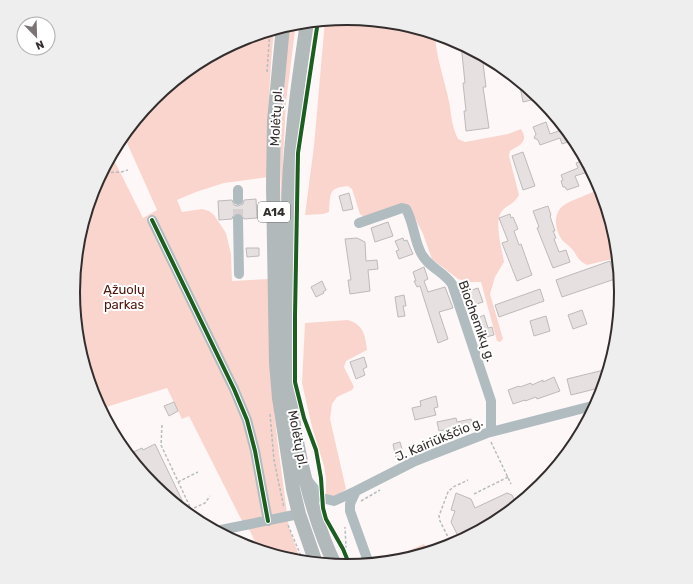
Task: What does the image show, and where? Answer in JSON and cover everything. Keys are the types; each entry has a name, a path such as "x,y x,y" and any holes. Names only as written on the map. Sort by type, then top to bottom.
{"highway":[{"name":"Molėtų pl.","path":"306,28 293,129 287,215 288,361 290,396 305,478 324,540 332,558"},
{"name":"Molėtų pl.","path":"282,33 274,121 273,186 276,363 283,426 293,489 299,514 314,557"}],"street":[{"name":"Biochemikų g.","path":"359,223 402,208 406,209 410,216 421,253 426,260 452,284 491,401 489,432"},
{"path":"238,219 239,274"},
{"path":"152,220 247,420 255,451 268,521"},
{"name":"J. Kairiūkščio g.","path":"305,478 322,498 334,501 415,461 489,432 587,407"},
{"path":"356,491 350,504 350,512 367,558"},
{"path":"225,529 299,514"}],"path":[{"path":"108,173 128,170"},
{"path":"162,425 161,445 190,509"},
{"path":"489,432 511,484"},
{"path":"178,482 198,472"},
{"path":"474,494 508,478"},
{"path":"449,539 439,516 448,492 454,487 468,480"},
{"path":"343,549 346,547 345,514 355,509 359,502 384,487"},
{"path":"192,510 205,503 210,496"},
{"path":"340,544 345,554"}],"green space":[{"path":"346,25 381,27 416,34 436,40 453,125 458,139 465,142 508,134 521,129 524,140 510,151 509,156 519,195 515,201 500,214 498,227 504,262 495,277 490,294 503,339 500,342 497,341 481,282 469,282 458,279 432,259 423,234 410,208 365,218 360,214 352,189 348,186 333,190 330,196 329,212 323,214 305,215 314,146 324,26"},
{"path":"295,30 286,102 283,159 283,201 281,202 282,113 288,32"},
{"name":"Ąžuolų parkas","path":"274,35 269,103 268,177 224,183 177,200 182,212 202,209 209,211 214,215 226,233 231,254 232,281 269,279 272,388 277,438 289,528 299,555 256,543 250,531 241,519 189,416 182,419 167,388 106,407 100,394 89,361 82,327 80,309 80,275 85,240 94,206 114,160 143,218 157,210 126,141 158,103 184,80 198,70 228,53 244,45"},
{"path":"594,192 604,223 611,259 587,265 578,259 573,250 560,237 556,218 560,208"},
{"path":"348,320 353,322 363,331 367,350 346,361 344,367 354,387 352,390 337,397 332,404 330,419 346,489 336,495 331,496 326,494 324,466 312,427 302,383 305,323"},
{"path":"424,544 426,547 416,550 403,553"}],"building":[{"path":"462,51 483,63 486,87 483,87 489,128 466,131 464,111 466,111 463,83 465,83"},
{"path":"521,89 532,100 523,102"},
{"path":"546,122 550,134 559,131 568,142 562,144 560,138 540,145 538,140 534,138 536,134 533,127"},
{"path":"523,152 535,186 523,190 512,156"},
{"path":"580,162 585,173 575,176 579,186 567,190 563,187 561,175 578,168 576,163"},
{"path":"349,193 353,209 343,211 339,196"},
{"path":"256,199 257,218 244,219 241,214 237,213 232,219 219,220 218,201 232,200 234,205 238,206 243,204 244,200"},
{"path":"548,206 555,231 553,231 556,238 554,239 559,252 566,250 570,262 553,268 537,228 539,227 533,211"},
{"path":"510,214 511,218 513,217 518,229 514,231 519,245 521,244 532,275 517,281 502,243 508,241 499,218"},
{"path":"388,222 393,236 375,242 371,228"},
{"path":"357,238 365,242 366,261 377,260 378,269 368,270 370,291 350,294 348,280 351,280 345,239"},
{"path":"403,238 404,241 407,240 413,254 399,259 396,251 399,250 395,241"},
{"path":"246,248 259,248 259,256 247,257"},
{"path":"610,261 612,270 613,280 562,297 556,280"},
{"path":"424,267 428,279 424,281 428,292 445,287 453,308 439,312 448,339 438,343 420,286 417,287 414,281 416,281 413,272"},
{"path":"322,281 326,290 323,292 324,293 316,297 311,287"},
{"path":"478,288 483,302 471,306 466,292"},
{"path":"540,289 544,301 499,317 495,305"},
{"path":"404,295 406,306 403,306 405,316 398,317 395,297"},
{"path":"582,310 587,324 573,329 568,315"},
{"path":"484,315 488,328 492,327 494,335 486,337 485,333 479,335 474,322 479,320 478,318"},
{"path":"546,316 550,331 534,336 530,321"},
{"path":"364,357 367,367 363,369 365,375 356,379 350,362"},
{"path":"601,371 595,389 571,395 567,379"},
{"path":"554,377 560,391 537,399 536,397 513,404 508,390 531,383 532,385 543,380 543,382"},
{"path":"436,396 438,407 434,408 436,415 415,420 412,408 421,406 420,401"},
{"path":"174,402 178,411 169,416 164,406"},
{"path":"456,418 457,422 471,419 473,425 458,429 457,427 439,431 437,422"},
{"path":"400,442 404,456 396,458 393,444"},
{"path":"155,444 183,503 158,481 133,452 142,448 143,450"},
{"path":"456,493 471,499 475,508 507,493 512,495 514,500 495,514 457,535 451,522 455,511 451,510"}],"tunnel":[{"path":"238,200 238,219"}],"cycle path":[{"path":"317,27 298,153 295,382 304,418 316,450 321,478 323,508 326,519 347,559"},
{"path":"152,220 234,389 247,420 255,451 268,521"}]}
